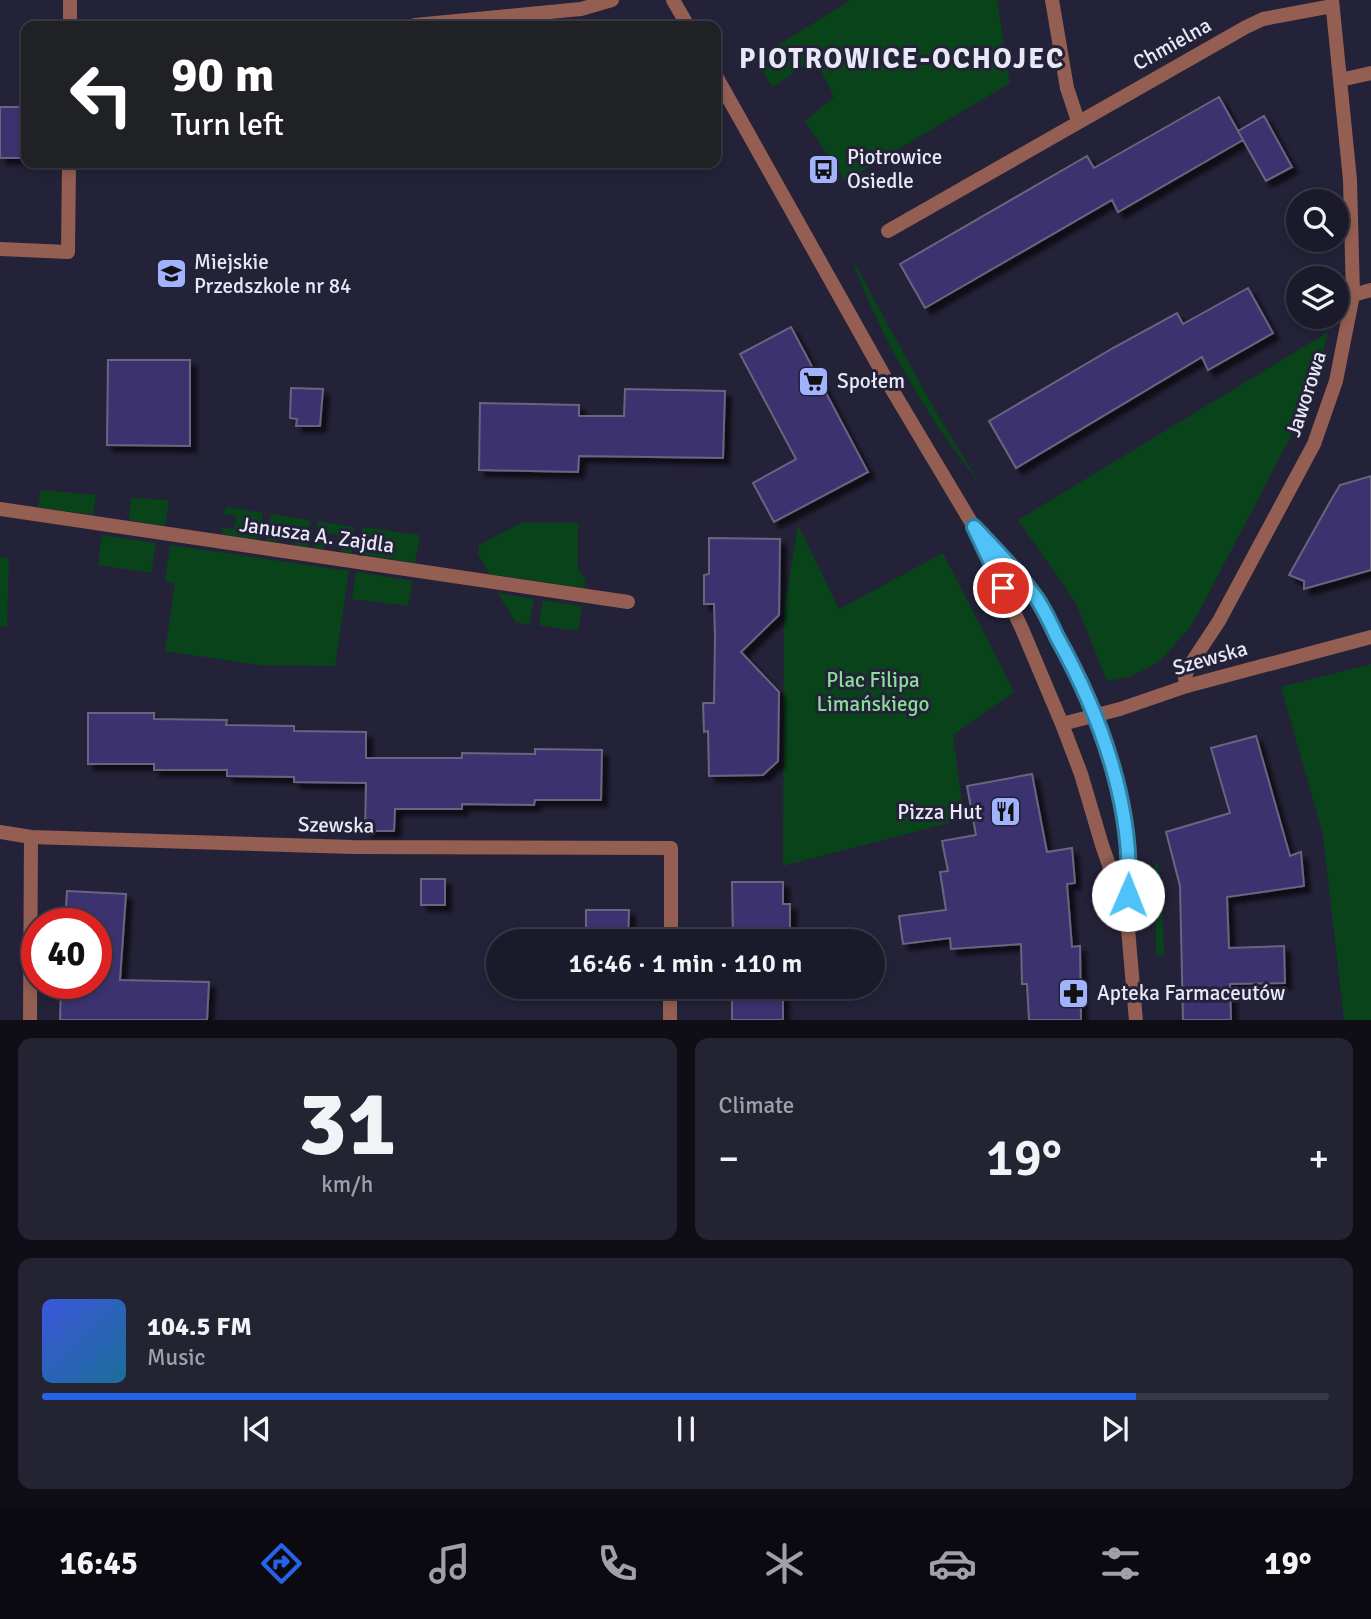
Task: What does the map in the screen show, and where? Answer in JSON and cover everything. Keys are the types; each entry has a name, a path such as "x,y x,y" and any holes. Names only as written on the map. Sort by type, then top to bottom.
{"street":[{"path":"70,0 70,21"},
{"path":"448,21 612,0"},
{"path":"674,0 685,21"},
{"path":"1052,0 1068,88 1078,121"},
{"name":"Chmielna","path":"888,231 1246,27 1263,19 1332,3"},
{"name":"Jaworowa","path":"1187,686 1185,678 1188,668 1219,621 1314,444 1336,381 1353,295 1350,180 1332,3"},
{"path":"1340,80 1371,73"},
{"path":"721,85 885,377 974,527 1062,723 1127,917"},
{"path":"0,248 68,252 69,168"},
{"path":"1353,295 1371,290"},
{"name":"Janusza A. Zajdla","path":"0,509 628,603"},
{"path":"974,527 1010,565 1038,601 1078,677 1107,747 1126,831 1129,874 1127,917 1136,1020"},
{"name":"Szewska","path":"1062,723 1120,709 1187,686 1371,637"},
{"name":"Szewska","path":"0,832 32,837 353,847 671,848 671,929"},
{"path":"30,1020 32,837"},
{"path":"670,999 670,1020"}],"green space":[{"path":"851,0 997,0 1010,83 845,181 805,121 834,97 815,58 773,87 754,60"},
{"path":"851,257 936,412 981,486 937,425 900,364 868,301"},
{"path":"1328,332 1310,400 1192,625 1159,662 1129,677 1107,681 1076,603 1018,520"},
{"path":"41,490 96,495 93,515 38,507"},
{"path":"131,498 169,500 165,526 129,520"},
{"path":"226,507 263,513 259,540 222,534 222,528 234,529 237,516 224,514"},
{"path":"271,514 310,520 307,547 295,545 296,528 280,526 277,542 266,541"},
{"path":"318,521 354,527 352,554 341,552 342,536 326,533 324,549 313,548"},
{"path":"523,522 578,523 578,569 586,580 584,588 489,574 478,553 479,545"},
{"name":"Plac Filipa Limańskiego","path":"798,525 839,609 943,553 1014,692 953,735 964,819 783,866 784,610"},
{"path":"362,527 420,535 415,563 358,554"},
{"path":"102,535 156,543 151,573 98,565"},
{"path":"170,545 349,571 335,666 259,665 165,651 175,583 165,581"},
{"path":"0,557 9,558 7,627 0,626"},
{"path":"356,572 413,581 408,606 352,599"},
{"path":"497,593 534,599 529,625 516,622"},
{"path":"543,600 582,606 578,631 539,625"},
{"path":"1371,664 1371,1020 1344,1020 1323,835 1281,687"},
{"path":"1155,864 1158,864 1161,882 1164,955 1156,955"}],"building":[{"path":"1219,97 1243,140 1118,212 1112,200 925,308 900,264 1087,156 1094,168"},
{"path":"0,107 21,107 21,158 0,158"},
{"path":"1264,116 1292,167 1266,181 1238,131"},
{"path":"1248,288 1273,333 1208,370 1202,357 1016,468 989,421 1177,313 1183,324"},
{"path":"791,327 868,472 774,522 753,483 796,459 740,354"},
{"path":"108,360 190,360 190,446 107,445"},
{"path":"291,388 323,389 320,426 296,426 297,419 290,418"},
{"path":"625,389 725,391 723,458 579,456 578,472 479,470 480,403 579,405 579,416 624,416"},
{"path":"1371,476 1371,570 1304,589 1304,581 1289,575 1331,500 1340,485"},
{"path":"709,538 780,539 779,615 741,652 779,692 778,761 763,775 709,776 708,731 704,732 703,703 714,703 715,636 714,604 704,604 704,575 709,574"},
{"path":"88,713 154,713 154,719 227,720 226,725 294,726 294,731 366,732 366,758 462,758 462,753 535,754 535,749 602,750 601,800 535,800 534,805 462,804 462,809 395,809 394,831 365,831 366,783 294,782 294,777 227,776 227,770 154,770 154,764 88,764"},
{"path":"1256,736 1290,856 1301,852 1304,886 1227,897 1229,948 1284,946 1285,983 1230,984 1231,1020 1183,1020 1180,886 1166,832 1230,813 1211,748"},
{"path":"1032,774 1047,852 1072,848 1075,883 1067,884 1072,947 1080,946 1081,1020 1029,1020 1027,984 1022,984 1021,944 951,949 950,938 903,944 899,916 946,910 940,872 948,871 942,841 976,835 967,786"},
{"path":"421,879 445,879 445,905 421,905"},
{"path":"732,882 783,882 783,904 790,904 790,929 733,929"},
{"path":"67,891 126,894 120,980 209,982 207,1020 60,1020 61,999 112,999 112,908 66,908"},
{"path":"586,910 629,910 628,929 586,929"},
{"path":"732,999 783,999 783,1020 732,1020"}],"place":[{"name":"Piotrowice Osiedle","path":"824,169"},
{"name":"Miejskie Przedszkole nr 84","path":"171,274"},
{"name":"Społem","path":"814,381"},
{"name":"Pizza Hut","path":"1005,812"},
{"name":"Apteka Farmaceutów","path":"1074,993"}],"district":[{"name":"PIOTROWICE-OCHOJEC","path":"902,58"}],"route":[{"path":"1003,588 974,527 1010,565 1038,601 1078,677 1107,747 1117,788 1126,831 1128,895"}]}
